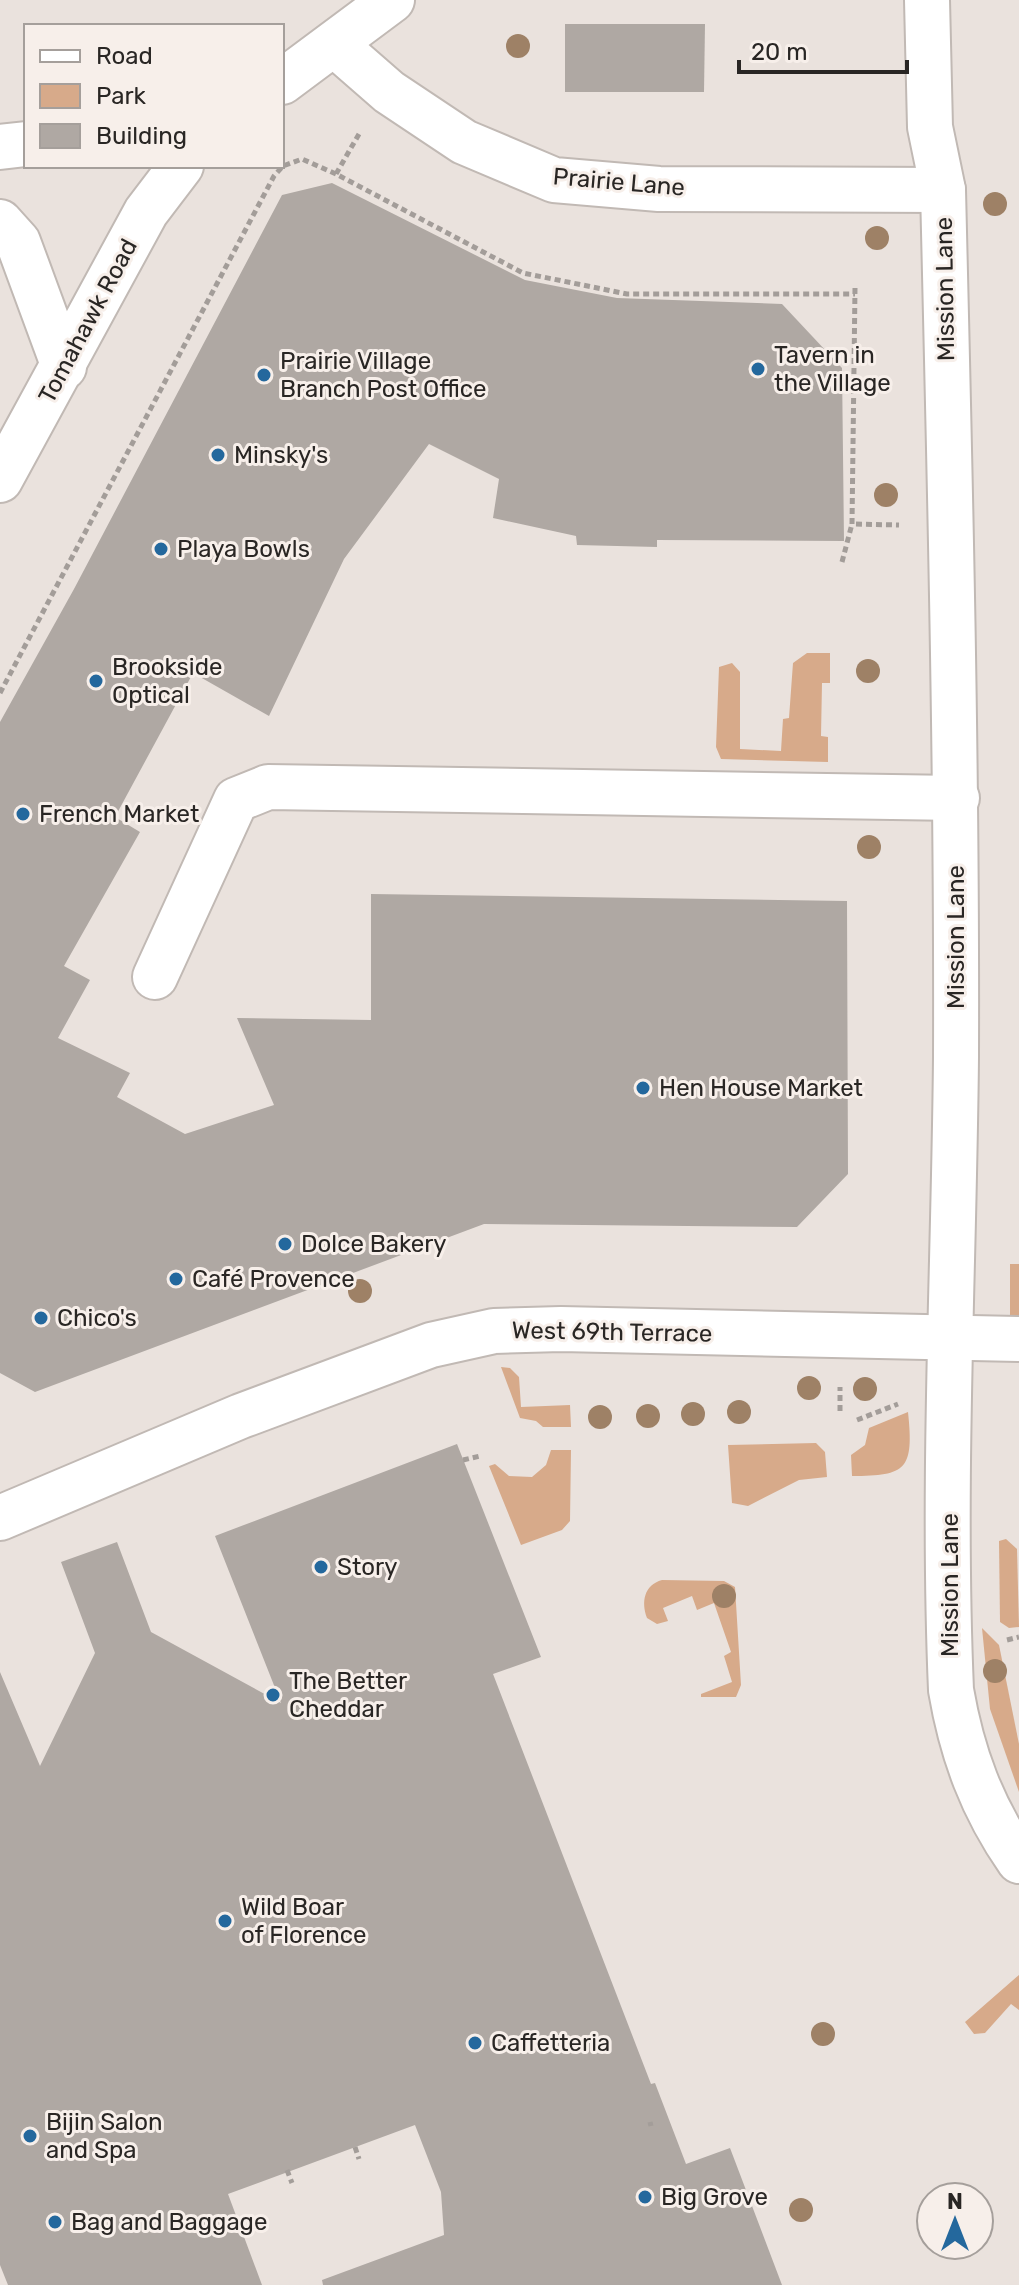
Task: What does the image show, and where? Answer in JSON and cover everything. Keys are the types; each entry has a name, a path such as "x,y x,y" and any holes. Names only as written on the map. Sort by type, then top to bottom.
{"street":[{"path":"284,81 392,0"},
{"name":"Mission Lane","path":"927,0 930,127 943,190 957,798 954,1241 950,1340 951,1690 958,1730 985,1807 1019,1861"},
{"name":"Prairie Lane","path":"334,44 389,92 464,142 554,180 659,189 943,190"},
{"path":"0,147 24,144"},
{"name":"Tomahawk Road","path":"0,480 146,212 179,168"},
{"path":"0,222 18,242 64,367"},
{"path":"155,977 236,800 268,787 957,798"},
{"name":"West 69th Terrace","path":"0,1518 241,1416 431,1345 494,1331 561,1329 950,1340 1019,1339"}],"path":[{"path":"336,174 362,130"},
{"path":"284,166 302,159 317,163 523,273 627,294 855,291 852,524 842,562"},
{"path":"0,693 274,176 281,168"},
{"path":"852,524 902,525"},
{"path":"857,1420 903,1402"},
{"path":"463,1460 480,1456"},
{"path":"1007,1640 1019,1637"},
{"path":"355,2147 359,2159"},
{"path":"287,2170 292,2183"}],"green space":[{"path":"807,653 830,653 830,683 822,683 821,736 828,737 828,762 721,759 716,747 719,667 732,663 740,672 740,749 781,751 783,719 789,718 793,663"},
{"path":"1010,1264 1019,1264 1019,1318 1010,1318"},
{"path":"501,1367 510,1368 519,1377 521,1407 570,1405 571,1427 543,1427 536,1421 520,1418"},
{"path":"908,1412 910,1446 903,1465 885,1474 852,1476 851,1455 865,1445 869,1428"},
{"path":"816,1443 825,1452 827,1477 799,1480 748,1506 732,1503 728,1445"},
{"path":"551,1450 571,1450 570,1521 562,1530 521,1545 489,1466 495,1464 509,1476 532,1477 546,1465"},
{"path":"1006,1539 1017,1549 1019,1627 1009,1628 1000,1622 999,1541"},
{"path":"662,1580 724,1581 735,1587 741,1685 736,1697 701,1697 701,1694 732,1682 724,1656 731,1652 714,1603 697,1610 692,1596 663,1608 668,1621 657,1624 647,1618 644,1606 646,1595 651,1586"},
{"path":"982,1628 999,1645 1019,1744 1019,1792 990,1709"},
{"path":"1019,1975 1019,2010 1011,2004 985,2033 974,2034 965,2022"}],"building":[{"path":"565,24 705,24 704,92 565,92"},
{"path":"332,183 525,280 617,298 782,304 842,368 844,541 657,540 657,547 577,545 576,536 493,518 499,479 429,444 344,559 269,716 193,673 115,817 140,832 64,966 90,980 58,1038 130,1073 117,1097 185,1134 274,1105 237,1018 371,1020 371,894 847,901 848,1174 797,1227 484,1224 35,1392 0,1373 0,722 74,589 282,195"},
{"path":"457,1444 541,1657 493,1674 651,2084 655,2083 686,2164 730,2148 782,2285 323,2285 322,2280 444,2235 441,2192 415,2125 228,2194 262,2285 8,2285 0,2265 0,1672 40,1766 95,1653 61,1562 117,1542 151,1632 281,1703 215,1536"}],"place":[{"name":"Tavern in the Village","path":"758,369"},
{"name":"Prairie Village Branch Post Office","path":"264,375"},
{"name":"Minsky's","path":"218,455"},
{"name":"Playa Bowls","path":"161,549"},
{"name":"Brookside Optical","path":"96,681"},
{"name":"French Market","path":"23,814"},
{"name":"Hen House Market","path":"643,1088"},
{"name":"Dolce Bakery","path":"285,1244"},
{"name":"Café Provence","path":"176,1279"},
{"name":"Chico's","path":"41,1318"},
{"name":"Story","path":"321,1567"},
{"name":"The Better Cheddar","path":"273,1695"},
{"name":"Wild Boar of Florence","path":"225,1921"},
{"name":"Caffetteria","path":"475,2043"},
{"name":"Bijin Salon and Spa","path":"30,2136"},
{"name":"Big Grove","path":"645,2197"},
{"name":"Bag and Baggage","path":"55,2222"}]}
